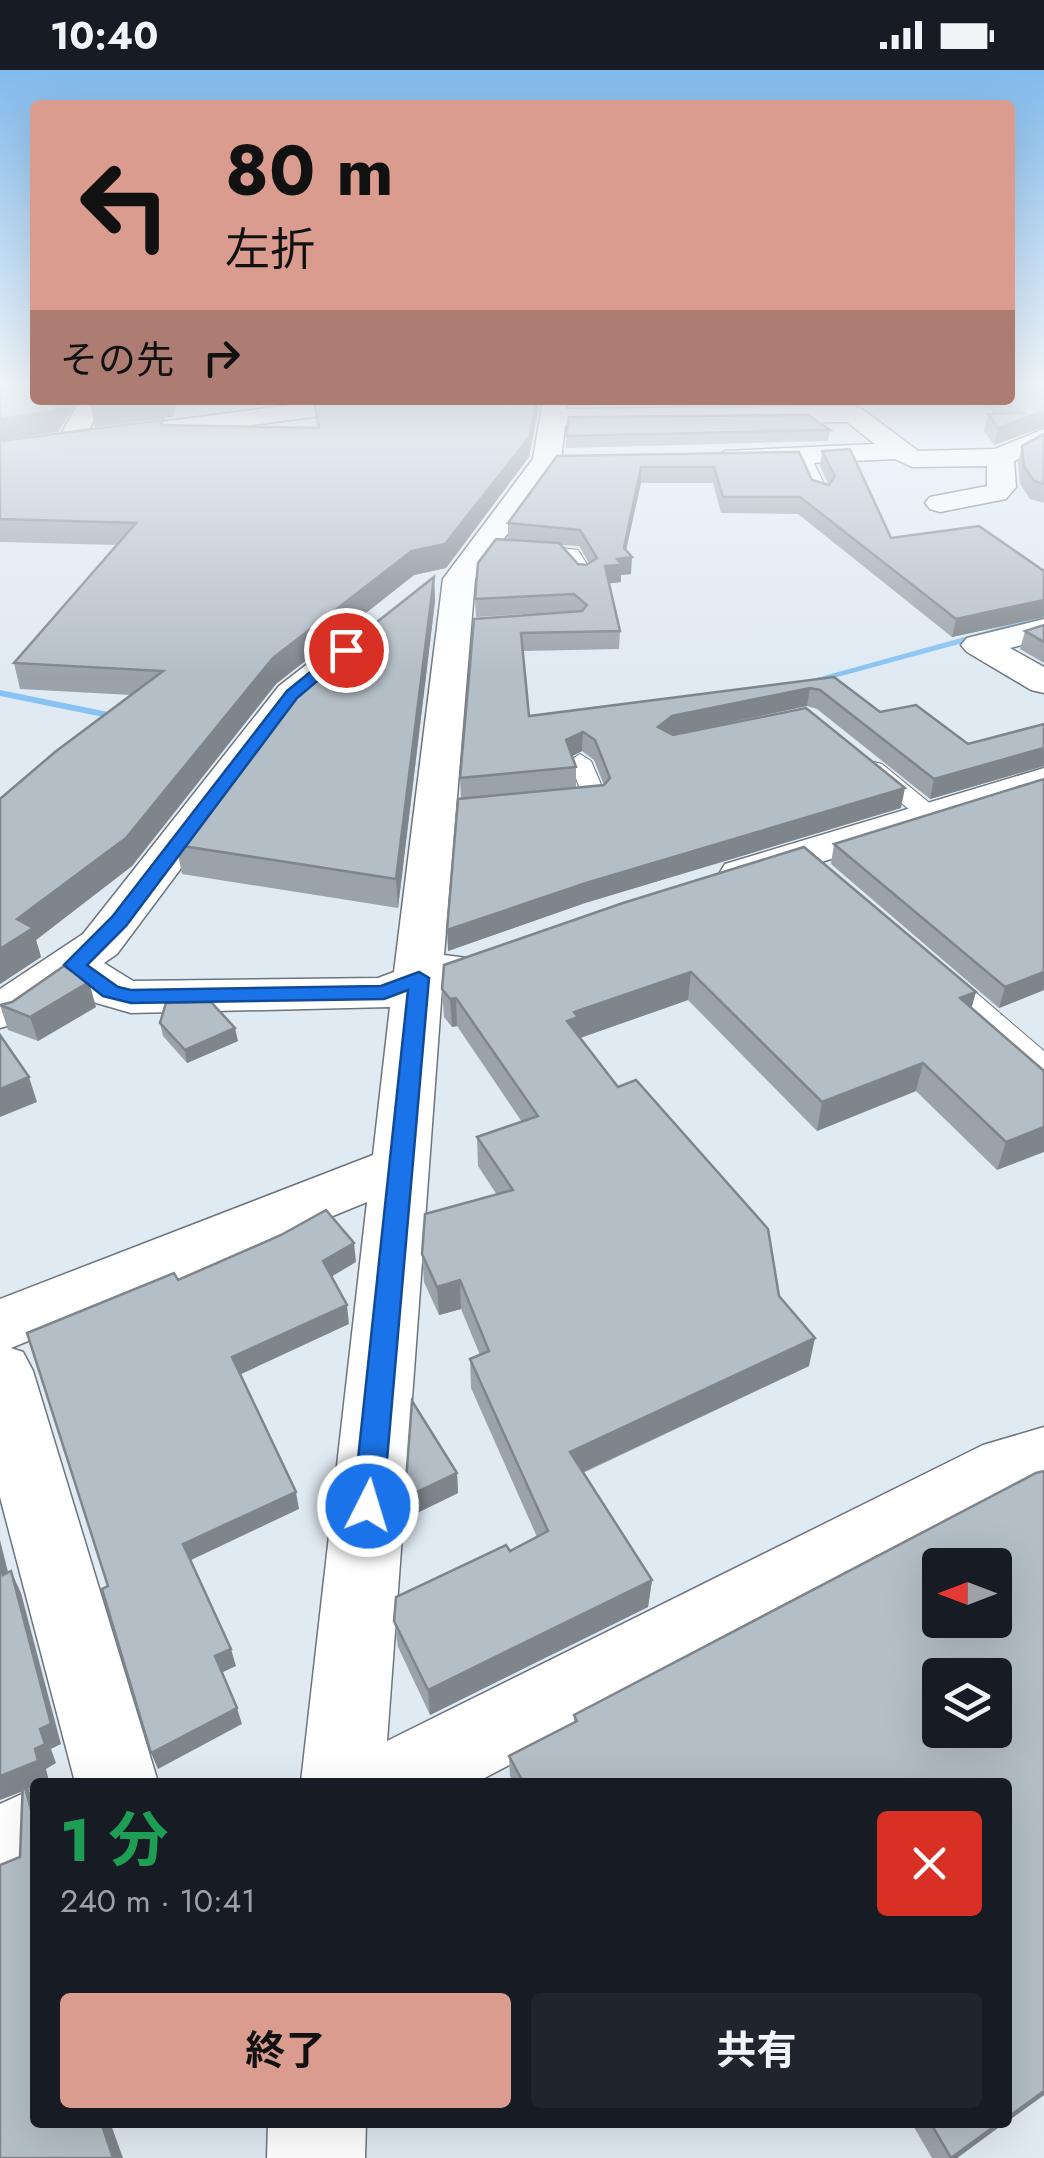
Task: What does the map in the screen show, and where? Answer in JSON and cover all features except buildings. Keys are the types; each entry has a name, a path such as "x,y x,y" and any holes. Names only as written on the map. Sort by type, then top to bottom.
{"street":[{"path":"0,1012 100,944 292,694 442,600 523,480"},
{"path":"940,503 996,492 1002,480"},
{"path":"342,1778 419,978 445,810 442,600"},
{"path":"1044,629 979,645 1044,682"},
{"path":"692,890 815,868 930,814 1044,780"},
{"path":"74,965 110,991 131,996 384,992 492,954"},
{"path":"0,1326 401,1166"},
{"path":"0,1371 115,1778"},
{"path":"401,1778 1008,1466 1044,1457"},
{"path":"0,1851 30,1834"},
{"path":"316,2158 318,2128"}],"lane":[{"path":"815,480 821,494"},
{"path":"442,600 563,551 572,554 584,574"},
{"path":"854,753 930,814"},
{"path":"542,801 595,796 580,761"},
{"path":"929,967 1044,1066"}],"waterway":[{"path":"800,684 1044,618"},
{"path":"0,693 123,718"}],"route":[{"path":"346,650 292,694 119,922 74,965 110,991 131,996 384,992 419,978 368,1506"}]}
